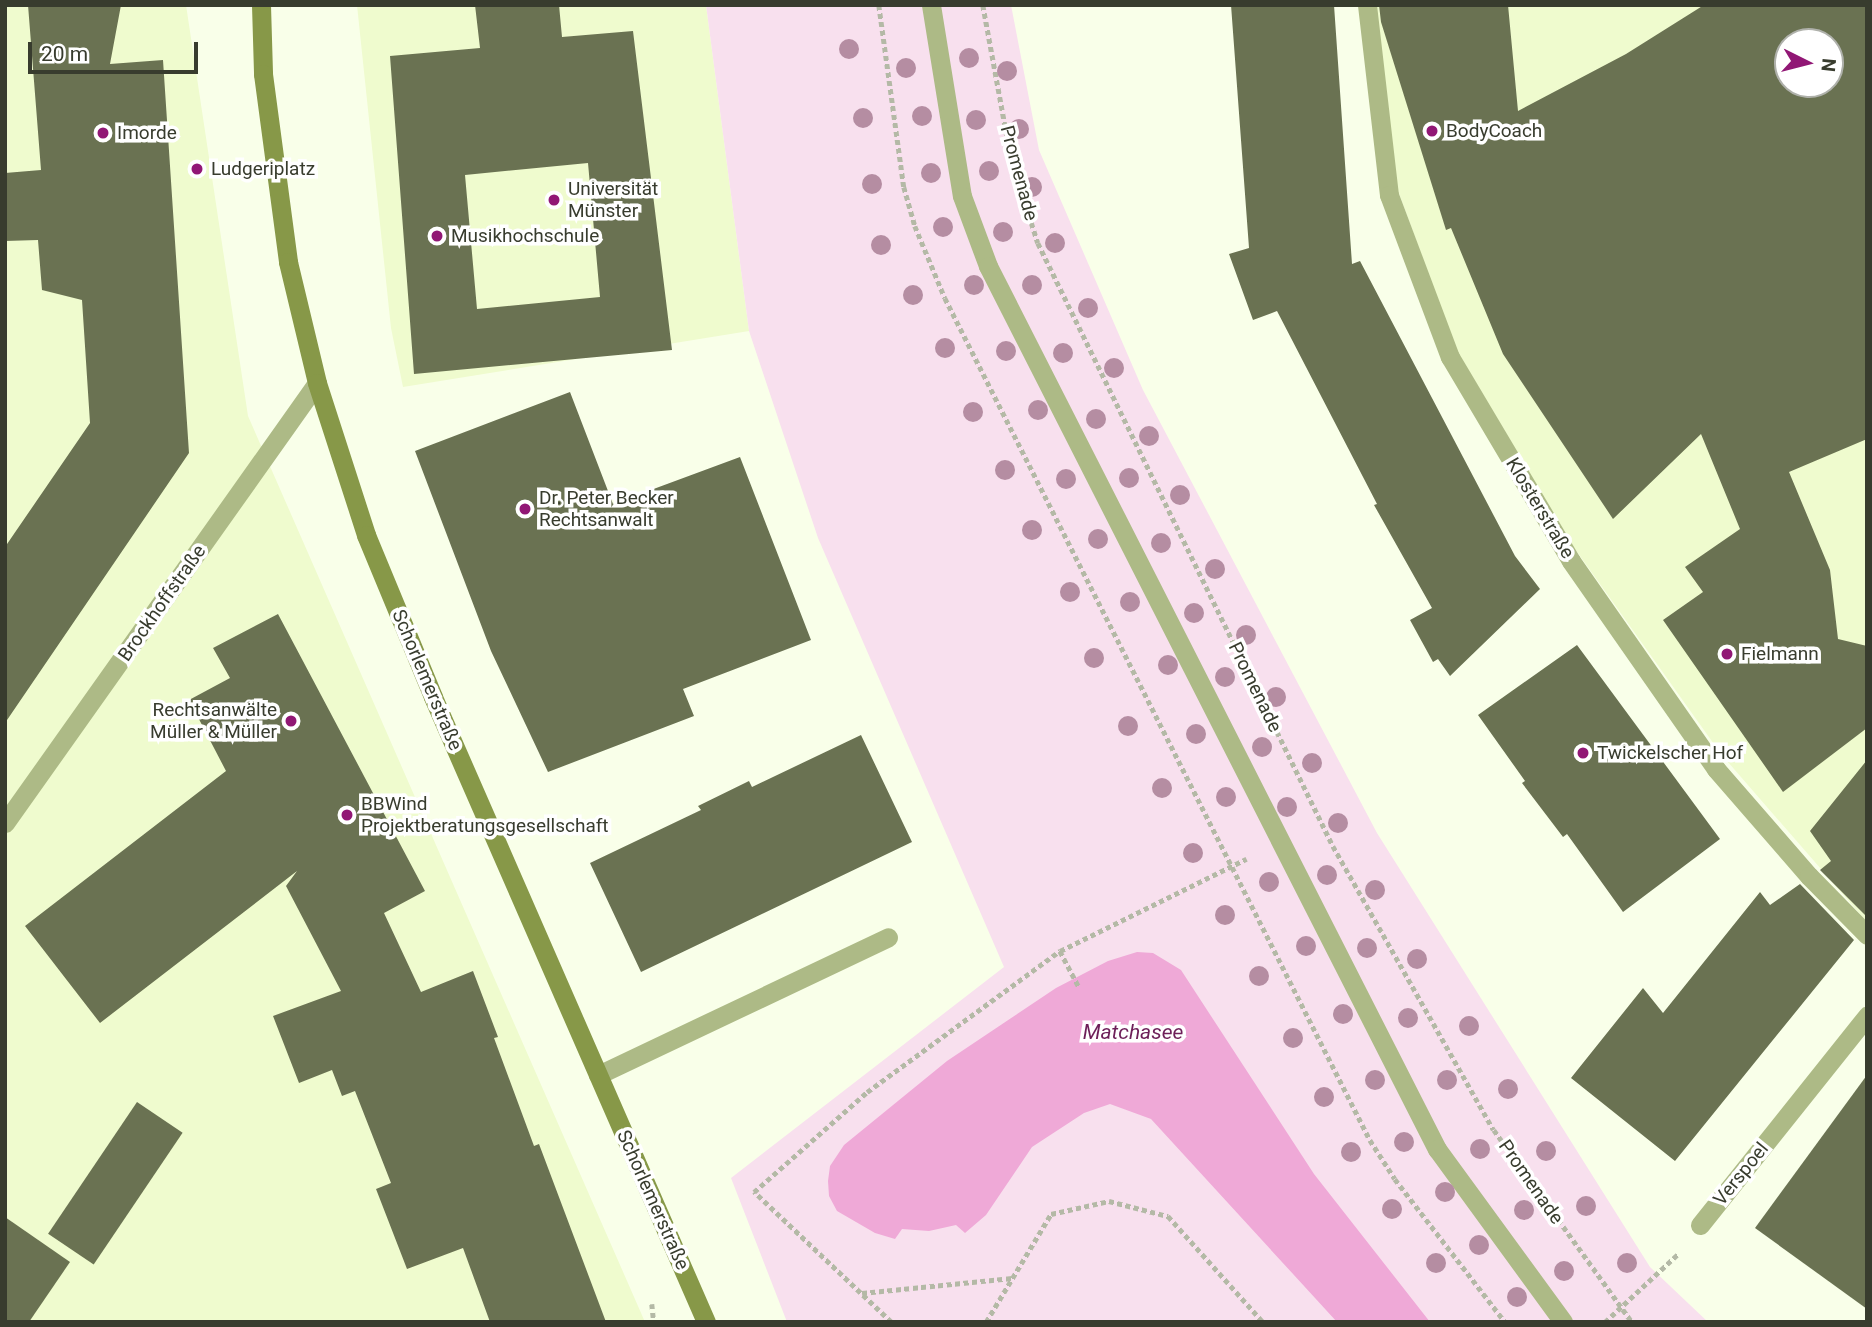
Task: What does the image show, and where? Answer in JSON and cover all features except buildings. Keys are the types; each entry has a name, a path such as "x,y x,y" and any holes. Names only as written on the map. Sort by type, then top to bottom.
{"main road":[{"name":"Schorlemerstraße","path":"261,5 263,74 288,262 317,383 366,535 706,1322"}],"street":[{"path":"931,5 962,196 988,266 1437,1149 1563,1322"},
{"name":"Klosterstraße","path":"1367,5 1389,195 1450,357 1571,561 1716,769 1809,876 1867,934"},
{"name":"Brockhoffstraße","path":"5,823 317,383"},
{"path":"598,1075 888,937"},
{"name":"Verspoel","path":"1700,1225 1867,1016"}],"path":[{"path":"879,5 904,187 915,226 945,298 1234,864 1370,1140 1395,1179 1505,1322"},
{"name":"Promenade","path":"983,5 1011,158 1038,243 1326,833 1494,1130 1632,1322"},
{"path":"891,1322 754,1192 867,1092 1060,951 1234,864"},
{"path":"1060,951 1079,987"},
{"path":"986,1322 1051,1214 1110,1201 1168,1216 1264,1322"},
{"name":"Verspoel","path":"1605,1322 1669,1264 1700,1225"},
{"path":"861,1293 1012,1279"}],"shaded area":[{"path":"5,5 186,5 248,416 645,1322 5,1322"},
{"name":"Universität Münster","path":"357,5 706,5 749,331 403,387 391,328"},
{"path":"706,5 1011,5 1039,150 1143,390 1377,833 1650,1267 1708,1322 787,1322 731,1178 1004,967 818,538 749,331"},
{"path":"1376,5 1867,5 1867,922 1721,754 1575,549 1456,349 1397,188"}],"water":[{"name":"Matchasee","path":"1137,952 1153,953 1181,970 1314,1174 1430,1322 1337,1322 1151,1119 1110,1104 1084,1113 1032,1147 986,1215 965,1233 956,1225 929,1231 902,1229 895,1239 875,1233 837,1211 829,1196 828,1181 830,1166 844,1145 947,1061 1056,988 1108,961"}],"place":[{"name":"BodyCoach","path":"1432,131"},
{"name":"Imorde","path":"103,133"},
{"name":"Ludgeriplatz","path":"197,169"},
{"name":"Universität Münster","path":"554,200"},
{"name":"Musikhochschule","path":"437,236"},
{"name":"Dr. Peter Becker Rechtsanwalt","path":"525,509"},
{"name":"Fielmann","path":"1727,654"},
{"name":"Rechtsanwälte Müller & Müller","path":"291,721"},
{"name":"Twickelscher Hof","path":"1583,753"},
{"name":"BBWind Projektberatungsgesellschaft","path":"347,815"}]}
